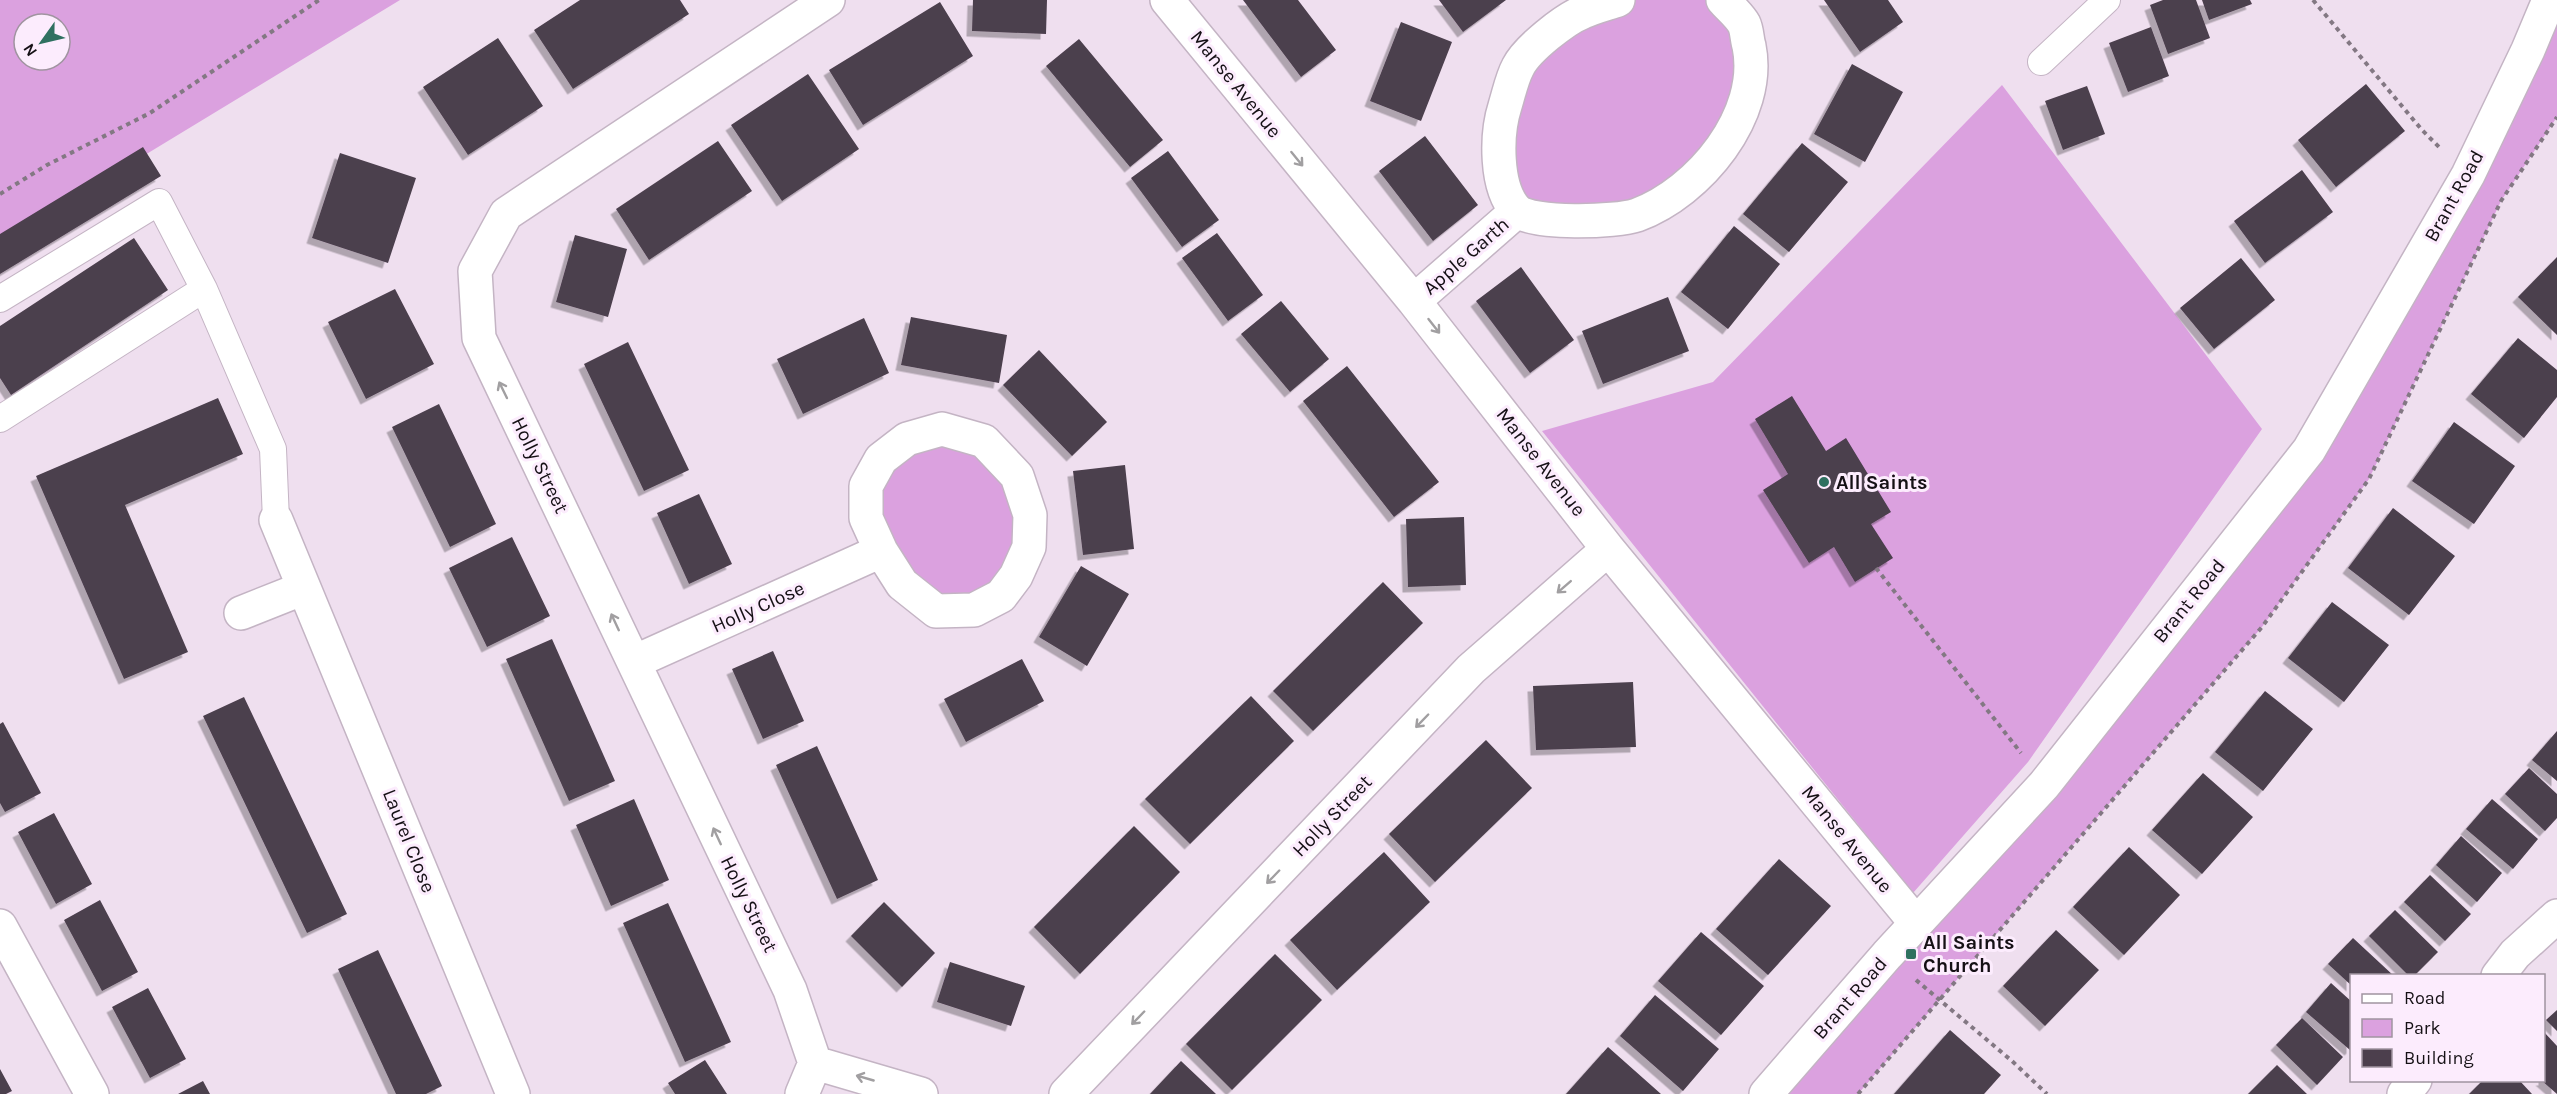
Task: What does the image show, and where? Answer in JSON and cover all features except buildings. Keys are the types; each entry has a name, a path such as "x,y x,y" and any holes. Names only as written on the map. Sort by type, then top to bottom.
{"street":[{"name":"Holly Street","path":"815,1063 790,990 479,338 475,271 506,214 828,0"},
{"name":"Manse Avenue","path":"1167,0 1414,301 1608,549 1916,923"},
{"name":"Apple Garth","path":"1618,0 1581,12 1535,45 1518,66 1499,126 1502,182 1517,211 1553,220 1599,222 1636,215 1678,192 1712,162 1744,110 1753,66 1744,24 1723,0"},
{"name":"Brant Road","path":"1766,1094 1887,955 2044,785 2309,450 2468,175 2528,50 2549,0"},
{"name":"Brant Road","path":"2528,50 2557,22"},
{"name":"Apple Garth","path":"1414,301 1517,211"},
{"path":"942,429 984,441 1017,476 1030,515 1029,547 1016,576 1001,596 974,610 936,610 902,584 881,551 866,518 866,486 881,459 907,439 942,429"},
{"name":"Laurel Close","path":"276,520 513,1094"},
{"name":"Holly Street","path":"1066,1094 1471,669 1608,549"},
{"name":"Holly Close","path":"634,662 881,551"},
{"path":"241,613 304,588"},
{"path":"2499,974 2515,954 2557,916"},
{"path":"0,926 92,1094"},
{"path":"802,1094 815,1063 921,1094"},
{"path":"2404,1094 2413,1082"}],"lane":[{"path":"2041,62 2107,0"},
{"path":"0,299 159,202 204,289 273,449 276,520"},
{"path":"0,419 204,289"}],"path":[{"path":"0,194 47,165 150,112 319,0"},
{"path":"2313,0 2422,130 2468,175"},
{"path":"1858,1094 2262,627 2369,479 2501,201 2557,117"},
{"path":"1876,568 2044,785"},
{"path":"1887,955 2012,1061 2046,1094"}],"green space":[{"path":"0,0 400,0 0,243"},
{"path":"1618,0 1723,0 1753,66 1678,192 1553,220 1501,182 1518,66"},
{"path":"2557,22 2557,117 2501,201 2369,479 2262,627 1858,1094 1766,1094 2309,450"},
{"path":"2002,85 2262,429 2028,762 1913,893 1542,431 1713,382"},
{"path":"907,439 984,441 1029,547 974,610 902,584 866,486"}],"place":[{"name":"All Saints","path":"1824,482"},
{"name":"All Saints Church","path":"1911,954"}]}
